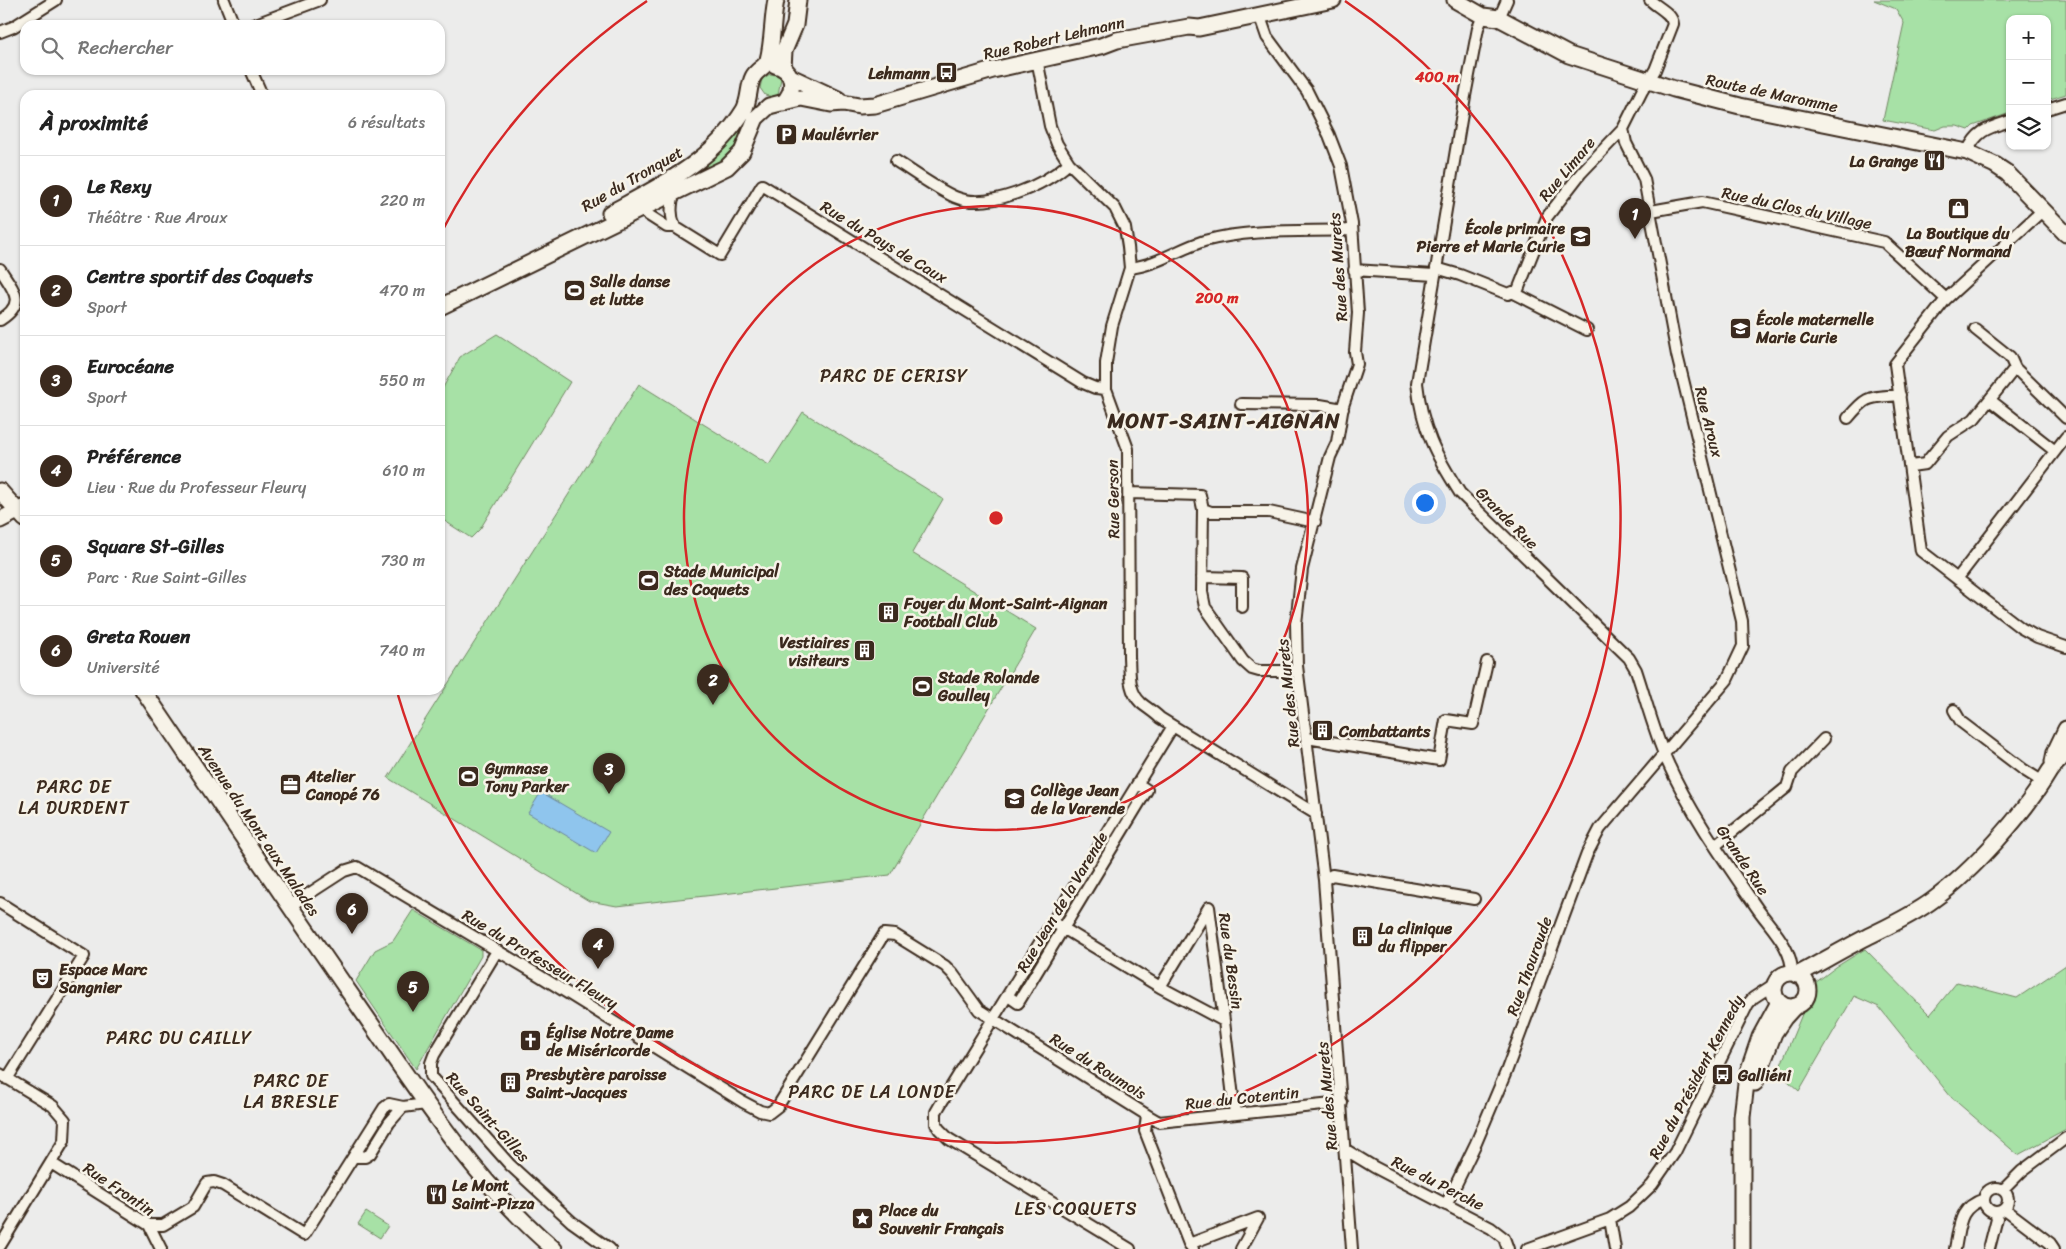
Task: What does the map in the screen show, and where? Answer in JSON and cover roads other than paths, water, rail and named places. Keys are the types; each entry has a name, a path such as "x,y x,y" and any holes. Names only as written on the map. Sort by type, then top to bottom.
{"street":[{"path":"24,20 56,0"},
{"path":"224,0 232,20"},
{"path":"266,20 320,0"},
{"name":"Rue du Tronquet","path":"445,294 569,234 680,175 695,164 728,130 744,110 754,74 766,66 771,48 772,23 776,0"},
{"name":"Rue du Tronquet","path":"445,305 639,210 736,160 742,152 756,118 791,94 792,83 787,73 785,46 795,25 798,0"},
{"name":"Rue Robert Lehmann","path":"787,73 833,95 843,102 859,106 876,105 970,77 1037,59 1101,46 1117,40 1189,27 1199,28 1333,0"},
{"name":"Route de Maromme","path":"1455,0 1483,16 1499,18 1560,51 1649,81 1740,106 1967,152 1996,165 2007,173 2066,234"},
{"path":"1499,18 1506,0"},
{"path":"1623,130 1656,70 1673,24 1672,18 1650,0"},
{"name":"Rue des Murets","path":"1259,14 1267,37 1307,91 1329,135 1341,166 1352,230 1358,314 1355,352 1357,364 1343,410 1339,434 1330,457 1302,569 1298,600 1297,671 1324,880 1346,1150 1352,1249"},
{"name":"Grande Rue","path":"1483,16 1478,28 1417,383 1424,422 1430,442 1460,492 1629,658 1636,670 1664,754 1673,774 1715,846 1785,946 1798,977"},
{"path":"0,32 20,23"},
{"name":"Rue Gerson","path":"1037,59 1050,126 1057,144 1069,163 1115,208 1125,228 1130,268 1112,326 1106,357 1106,389 1128,449 1130,679 1133,692 1140,702 1173,726 1316,814"},
{"path":"766,66 773,65 787,73"},
{"path":"254,75 260,90"},
{"path":"751,86 755,98 762,103 776,104"},
{"name":"Rue Robert Lehmann","path":"776,104 801,98 831,104 843,102"},
{"path":"2051,108 2066,103"},
{"path":"1967,152 1979,133 2006,123"},
{"name":"Rue Aroux","path":"1623,130 1626,143 1644,179 1677,355 1744,634 1743,646 1728,680 1664,754"},
{"name":"Rue Limare","path":"1514,293 1522,283 1547,217 1581,173 1623,130"},
{"path":"896,161 957,198 976,201 1007,196 1029,189 1056,174 1069,163"},
{"name":"Rue du Pays de Caux","path":"639,210 667,226 675,227 720,255 762,186 1083,383 1096,388 1106,389"},
{"path":"674,192 671,208 675,227"},
{"name":"Rue du Clos du Village","path":"1651,211 1702,202 1884,242 1946,299"},
{"path":"2042,211 1946,299 1895,364 1911,466 1921,551 2021,628 2037,637 2066,647"},
{"path":"1130,268 1142,267 1203,242 1234,234 1352,230"},
{"path":"0,269 16,295 16,304 10,314 0,320"},
{"path":"1354,270 1435,272 1460,275 1508,294 1514,293 1587,330"},
{"path":"1975,329 2010,357 2015,368 2066,418"},
{"path":"1911,466 1925,464 1948,436 1974,419 2015,368"},
{"path":"1848,418 1862,401 1871,398 1900,395"},
{"path":"1990,400 2055,451"},
{"path":"1241,404 1320,405 1343,410"},
{"path":"1957,579 2066,437"},
{"path":"0,491 20,510"},
{"path":"1129,493 1200,495 1203,509 1202,592 1205,607 1246,664 1259,671 1297,671"},
{"path":"1203,509 1211,512 1269,512 1314,522"},
{"path":"0,520 20,513"},
{"path":"1202,577 1242,578 1242,607"},
{"path":"1307,738 1439,760 1446,720 1473,724 1487,662"},
{"name":"Avenue du Mont aux Malades","path":"146,695 426,1104 494,1190 554,1249"},
{"path":"1954,710 1961,722 2024,770 2043,782"},
{"name":"Rue Jean de la Varende","path":"1130,1249 949,1139 936,1124 936,1112 1173,726"},
{"path":"2051,769 2055,752 2066,728"},
{"path":"1715,846 1787,787 1792,772 1824,739"},
{"path":"1743,1232 1741,1212 1742,1116 1747,1075 1773,992 1784,975 1798,977 1924,906 1954,884 1993,844 2032,798 2051,769 2063,757 2066,751"},
{"name":"Rue Thouroude","path":"1446,1205 1476,1143 1506,1072 1587,854 1600,829 1664,754"},
{"name":"Rue Jean de la Varende","path":"1008,996 1018,1003 1147,790 1138,784"},
{"name":"Rue du Professeur Fleury","path":"290,906 344,871 357,867 540,976 743,1102 760,1111 769,1113 778,1106 882,937 887,933"},
{"path":"1324,880 1332,875 1474,899"},
{"path":"0,903 84,956 3,1076 53,1106 65,1120 64,1141 0,1246"},
{"name":"Rue du Bessin","path":"1160,987 1210,907 1235,1114"},
{"name":"Rue du Bessin","path":"1053,922 1160,987 1224,1021"},
{"name":"Rue du Roumois","path":"887,933 895,935 945,966 953,974 976,1007 1147,1115 1144,1130 1191,1246 1258,1218 1241,1249"},
{"name":"Rue Saint-Gilles","path":"496,951 434,1055 431,1063 431,1076 510,1165 572,1222 610,1249"},
{"path":"1742,1249 1746,1213 1750,1112 1753,1091 1760,1066 1774,1033 1795,1006 1805,1000 1807,989 1798,977"},
{"path":"1773,992 1789,1007 1795,1006"},
{"name":"Rue du Président Kennedy","path":"1528,1249 1610,1220 1643,1195 1661,1175 1675,1152 1744,1010 1753,998 1773,992"},
{"name":"Rue du Cotentin","path":"1147,1115 1159,1122 1342,1102"},
{"path":"149,1225 163,1225 193,1207 210,1182 223,1185 304,1235 354,1157 365,1157 370,1154 389,1123 403,1107 426,1104"},
{"path":"2003,1190 2022,1171 2066,1138"},
{"name":"Rue du Perche","path":"1346,1150 1491,1228 1504,1238 1508,1249"},
{"name":"Rue Frontin","path":"51,1163 149,1225 160,1249"},
{"path":"1955,1249 1966,1209 1972,1203 1984,1198 1989,1190 1999,1188 2003,1190 2008,1199 1997,1218 1989,1249"},
{"path":"1984,1198 1988,1209 2000,1211 2050,1243 2054,1249"},
{"path":"1610,1220 1615,1249"},
{"name":"Avenue du Mont aux Malades","path":"529,1226 546,1249"}],"water":[{"path":"541,792 609,832 596,853 528,813"}],"place":[{"name":"Lehmann","path":"946,73"},
{"name":"Maulévrier","path":"786,134"},
{"name":"La Grange","path":"1934,161"},
{"name":"La Boutique du Bœuf Normand","path":"1958,209"},
{"name":"École primaire Pierre et Marie Curie","path":"1581,237"},
{"name":"Le Rexy","path":"1635,239"},
{"name":"Salle danse et lutte","path":"574,290"},
{"name":"École maternelle Marie Curie","path":"1740,328"},
{"name":"Stade Municipal des Coquets","path":"648,580"},
{"name":"Foyer du Mont-Saint-Aignan Football Club","path":"888,612"},
{"name":"Vestiaires visiteurs","path":"865,651"},
{"name":"Stade Rolande Goulley","path":"922,686"},
{"name":"Centre sportif des Coquets","path":"713,705"},
{"name":"Combattants","path":"1323,731"},
{"name":"Gymnase Tony Parker","path":"469,777"},
{"name":"Atelier Canopé 76","path":"290,785"},
{"name":"Eurocéane","path":"609,794"},
{"name":"Collège Jean de la Varende","path":"1015,799"},
{"name":"Greta Rouen","path":"352,934"},
{"name":"La clinique du flipper","path":"1362,937"},
{"name":"Préférence","path":"598,969"},
{"name":"Espace Marc Sangnier","path":"43,978"},
{"name":"Square St-Gilles","path":"413,1012"},
{"name":"Église Notre Dame de Miséricorde","path":"530,1041"},
{"name":"Galliéni","path":"1722,1075"},
{"name":"Presbytère paroisse Saint-Jacques","path":"510,1083"},
{"name":"Le Mont Saint-Pizza","path":"436,1194"},
{"name":"Place du Souvenir Français","path":"863,1219"}],"district":[{"name":"PARC DE CERISY","path":"894,376"},
{"name":"MONT-SAINT-AIGNAN","path":"1224,421"},
{"name":"PARC DE LA DURDENT","path":"74,798"},
{"name":"PARC DU CAILLY","path":"179,1038"},
{"name":"PARC DE LA BRESLE","path":"291,1091"},
{"name":"PARC DE LA LONDE","path":"872,1092"},
{"name":"LES COQUETS","path":"1076,1209"}]}
